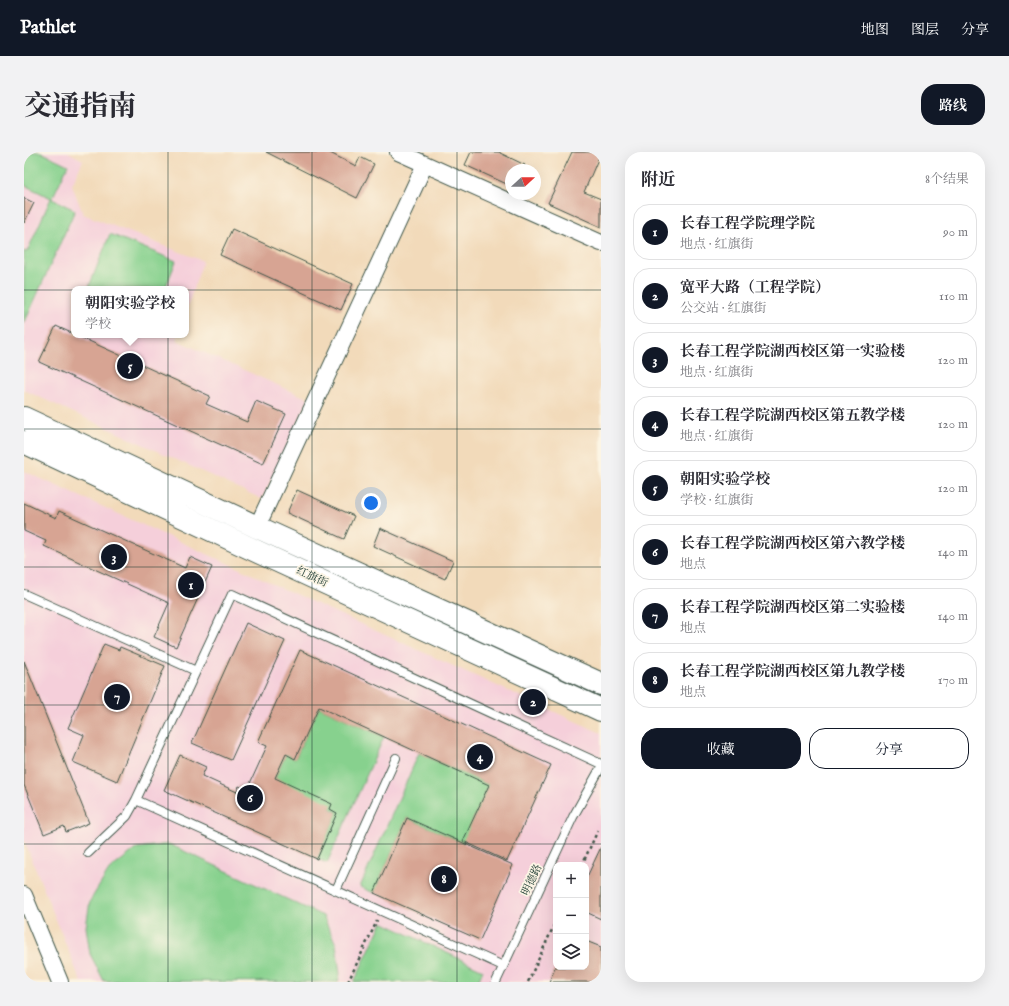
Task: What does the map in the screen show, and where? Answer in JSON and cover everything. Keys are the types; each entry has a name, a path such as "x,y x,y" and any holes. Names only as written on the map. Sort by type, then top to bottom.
{"street":[{"path":"398,152 601,243"},
{"path":"257,527 425,164"},
{"name":"红旗街","path":"24,418 257,527 601,684"},
{"name":"红旗街","path":"24,442 601,710"},
{"path":"24,895 60,982"}],"lane":[{"path":"24,594 196,671"},
{"path":"88,854 127,816 136,800 232,594 601,764"},
{"path":"336,890 396,758"},
{"name":"明德路","path":"496,982 573,817 601,767"},
{"path":"136,800 503,966"}],"path":[{"path":"583,862 598,830"},
{"path":"348,982 382,912"},
{"path":"528,982 553,928"}],"shaded area":[{"path":"24,152 68,152 83,160 72,185 83,214 203,261 189,302 189,286 71,286 71,338 177,338 176,340 309,399 262,499 24,390"},
{"path":"24,471 601,733 601,982 81,982 24,840"}],"green space":[{"path":"24,152 41,152 68,165 52,199 75,210 24,324 24,251 27,252 51,198 24,185"},
{"path":"110,234 176,261 166,286 89,286"},
{"path":"319,707 384,737 327,863 317,859 337,812 275,778 286,754 295,759"},
{"path":"419,753 489,785 463,843 407,818 374,893 360,887"},
{"path":"169,844 323,916 336,944 340,974 338,982 104,981 90,954 86,927 90,901 109,870 137,848"},
{"path":"382,922 483,970 478,982 354,982"}],"building":[{"path":"266,152 328,152 356,166 360,157 374,164 357,198"},
{"path":"471,152 500,152 523,164 505,164 505,183 465,165"},
{"path":"572,152 601,152 584,192 601,199 601,227 548,203"},
{"path":"24,198 34,203 24,223"},
{"path":"232,229 353,284 341,310 220,255"},
{"path":"56,326 71,333 71,338 82,338 210,396 206,404 247,422 256,401 286,414 263,464 39,362"},
{"path":"297,490 354,516 344,539 287,513"},
{"path":"24,503 56,518 59,511 185,568 190,557 212,567 176,647 154,637 169,603 44,546 46,541 24,531"},
{"path":"380,528 453,561 445,579 373,546"},
{"path":"246,623 285,641 231,760 192,743"},
{"path":"104,644 119,650 120,647 165,666 117,781 73,762 84,735 68,728"},
{"path":"300,650 551,765 507,861 463,841 489,785 319,707 295,759 286,754 275,778 332,804 330,809 337,813 317,859 164,790 180,755 206,767 202,776 237,792 239,786 247,790 267,746 258,742"},
{"path":"24,661 89,823 66,832 64,826 44,834 24,785"},
{"path":"407,818 513,865 480,940 374,893"},
{"path":"601,847 601,919 589,913 589,873"},
{"path":"589,942 601,947 601,982 549,982 554,970 589,970"}],"place":[{"name":"朝阳实验学校","path":"130,366"},
{"name":"长春工程学院湖西校区第一实验楼","path":"114,557"},
{"name":"长春工程学院理学院","path":"191,585"},
{"name":"长春工程学院湖西校区第二实验楼","path":"117,697"},
{"name":"宽平大路（工程学院）","path":"533,702"},
{"name":"长春工程学院湖西校区第五教学楼","path":"480,757"},
{"name":"长春工程学院湖西校区第六教学楼","path":"250,798"},
{"name":"长春工程学院湖西校区第九教学楼","path":"444,879"}]}
